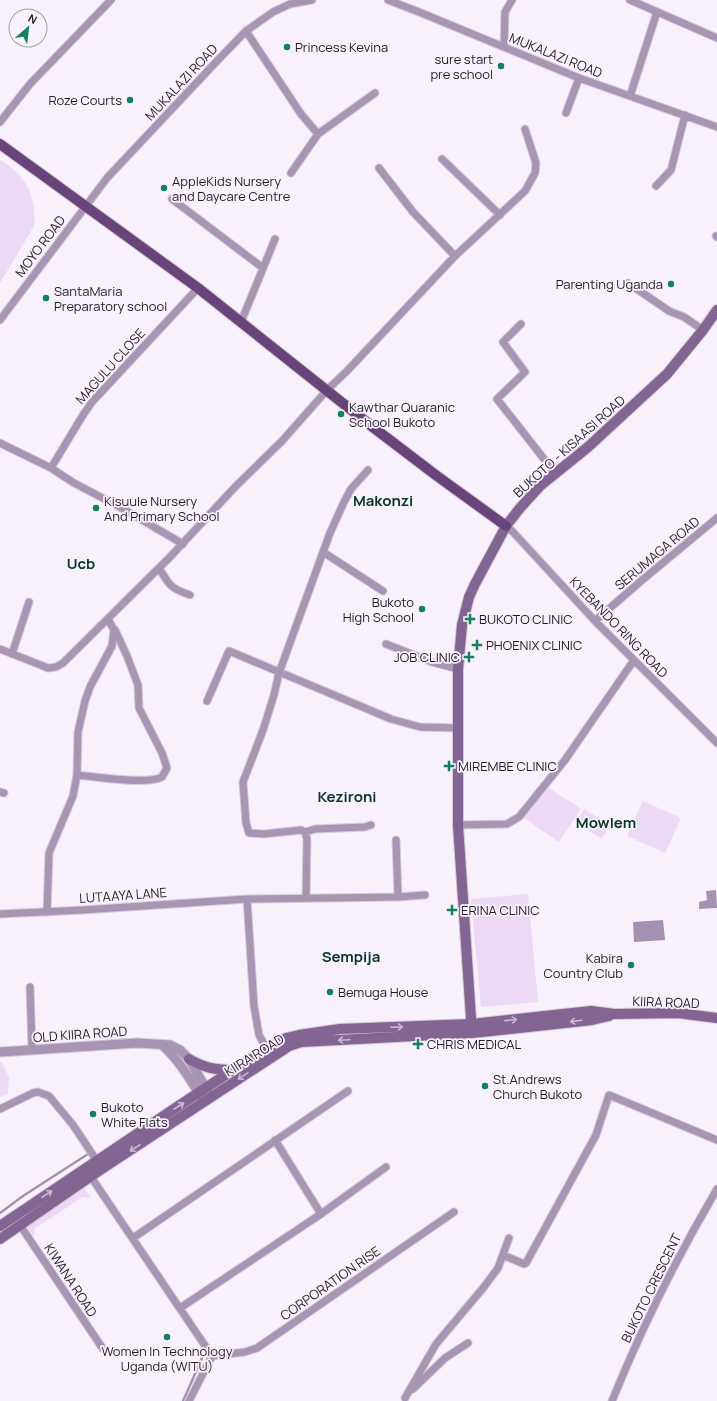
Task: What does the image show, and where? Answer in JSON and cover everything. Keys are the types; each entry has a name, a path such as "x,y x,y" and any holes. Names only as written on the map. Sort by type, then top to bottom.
{"main road":[{"path":"0,144 198,288 437,476 506,526"},
{"name":"BUKOTO - KISAASI ROAD","path":"472,1029 458,825 458,669 460,640 469,597 506,526 525,502 555,473 588,447 667,374 703,330 717,310"},
{"name":"KIIRA ROAD","path":"0,1226 208,1100 289,1046 301,1042 472,1029 591,1011 614,1014 678,1013 717,1018"},
{"name":"KIIRA ROAD","path":"0,1239 88,1172 97,1161 233,1070 286,1038 340,1029 472,1029"},
{"path":"188,1060 213,1070 233,1070"}],"street":[{"path":"0,122 30,84 111,0"},
{"name":"MUKALAZI ROAD","path":"85,206 127,156 246,31 289,2 312,0"},
{"name":"MUKALAZI ROAD","path":"388,0 579,78 717,127"},
{"path":"504,47 505,12 512,0"},
{"path":"630,0 717,38"},
{"path":"630,96 657,12"},
{"path":"246,31 301,114 318,134"},
{"path":"566,114 579,78"},
{"path":"291,173 318,134 374,93"},
{"path":"656,186 671,170 685,115"},
{"path":"0,650 48,668 56,667 63,663 159,568 235,487 282,440 326,390 347,371 455,256 525,191 535,173 536,163 525,129"},
{"path":"442,159 500,215"},
{"path":"379,168 412,212 455,256"},
{"path":"172,199 263,268"},
{"name":"MOYO ROAD","path":"0,320 85,206"},
{"path":"241,322 275,239"},
{"path":"628,283 669,311 684,317 703,330"},
{"name":"MAGULU CLOSE","path":"51,468 92,402 198,288"},
{"path":"521,324 503,342 525,372 497,399 555,473"},
{"path":"0,442 51,468 74,483 126,510 182,544"},
{"path":"368,470 350,489 323,552 279,673 263,730 243,782 246,823 248,832 251,834 301,830 305,832 315,829 365,827 371,825"},
{"name":"SERUMAGA ROAD","path":"595,621 717,518"},
{"name":"KYEBANDO RING ROAD","path":"506,526 595,621 717,743"},
{"path":"323,552 382,591"},
{"path":"159,568 170,586 190,595"},
{"path":"12,654 29,602"},
{"path":"77,774 127,780 152,779 162,777 167,768 162,753 139,708 138,685 127,656 108,618"},
{"path":"47,912 49,854 73,796 77,774 78,732 85,701 90,687 111,649 114,630"},
{"path":"386,644 432,662 458,669"},
{"path":"207,701 229,651 402,723 429,728 458,728"},
{"path":"458,825 507,824 519,817 565,760 634,660"},
{"path":"305,832 307,839 306,898"},
{"path":"396,840 398,897"},
{"name":"LUTAAYA LANE","path":"0,914 247,899 398,897 425,895"},
{"path":"247,899 254,1006 259,1035 267,1049"},
{"path":"30,987 32,1050"},
{"name":"OLD KIIRA ROAD","path":"0,1052 137,1043 161,1044 176,1048 188,1060 202,1091"},
{"name":"OLD KIIRA ROAD","path":"161,1044 174,1055 208,1100"},
{"path":"133,1238 274,1140 348,1091"},
{"path":"0,1109 33,1092 38,1092 49,1096 73,1124 97,1161"},
{"path":"503,1255 524,1264 526,1263 596,1135 609,1095 717,1140"},
{"path":"274,1140 321,1214"},
{"path":"180,1308 321,1214 386,1167"},
{"path":"88,1172 212,1356 189,1401"},
{"name":"BUKOTO CRESCENT","path":"612,1401 628,1362 678,1257 717,1189"},
{"name":"CORPORATION RISE","path":"212,1356 245,1352 257,1348 454,1212"},
{"name":"KIWANA ROAD","path":"20,1225 103,1349"},
{"path":"404,1400 436,1344 484,1288 498,1268 509,1238"},
{"path":"404,1400 445,1358 468,1343"}],"shaded area":[{"path":"0,160 17,173 28,188 34,206 34,226 0,283"},
{"path":"546,786 581,809 559,842 524,818"},
{"path":"643,801 681,818 665,853 627,836"},
{"path":"584,809 610,825 602,839 575,823"},
{"path":"716,890 717,908 699,909 699,902 707,900 706,891"},
{"path":"528,894 538,1002 481,1007 471,899"},
{"path":"663,920 665,940 634,942 633,922"},
{"path":"0,1062 2,1063 9,1077 8,1094 0,1097"},
{"path":"86,1181 90,1184 84,1188 91,1198 82,1197 35,1228 34,1237 25,1223"}],"waterway":[{"path":"0,1213 23,1196 88,1154"},
{"path":"183,1401 202,1358"}],"place":[{"name":"Princess Kevina","path":"287,47"},
{"name":"sure start pre school","path":"501,66"},
{"name":"Roze Courts","path":"130,100"},
{"name":"AppleKids Nursery and Daycare Centre","path":"164,188"},
{"name":"Parenting Uganda","path":"671,284"},
{"name":"SantaMaria Preparatory school","path":"46,298"},
{"name":"Kawthar Quaranic School Bukoto","path":"341,414"},
{"name":"Kisuule Nursery And Primary School","path":"96,508"},
{"name":"Bukoto High School","path":"422,609"},
{"name":"BUKOTO CLINIC","path":"470,619"},
{"name":"PHOENIX CLINIC","path":"477,645"},
{"name":"JOB CLINIC","path":"469,657"},
{"name":"MIREMBE CLINIC","path":"449,766"},
{"name":"ERINA CLINIC","path":"452,910"},
{"name":"Kabira Country Club","path":"631,965"},
{"name":"Bemuga House","path":"330,992"},
{"name":"CHRIS MEDICAL","path":"418,1044"},
{"name":"St.Andrews Church Bukoto","path":"485,1086"},
{"name":"Bukoto White Flats","path":"93,1114"},
{"name":"Women In Technology Uganda (WITU)","path":"167,1337"}],"district":[{"name":"Makonzi","path":"383,501"},
{"name":"Ucb","path":"81,564"},
{"name":"Kezironi","path":"347,797"},
{"name":"Mowlem","path":"606,823"},
{"name":"Sempija","path":"351,957"}]}
